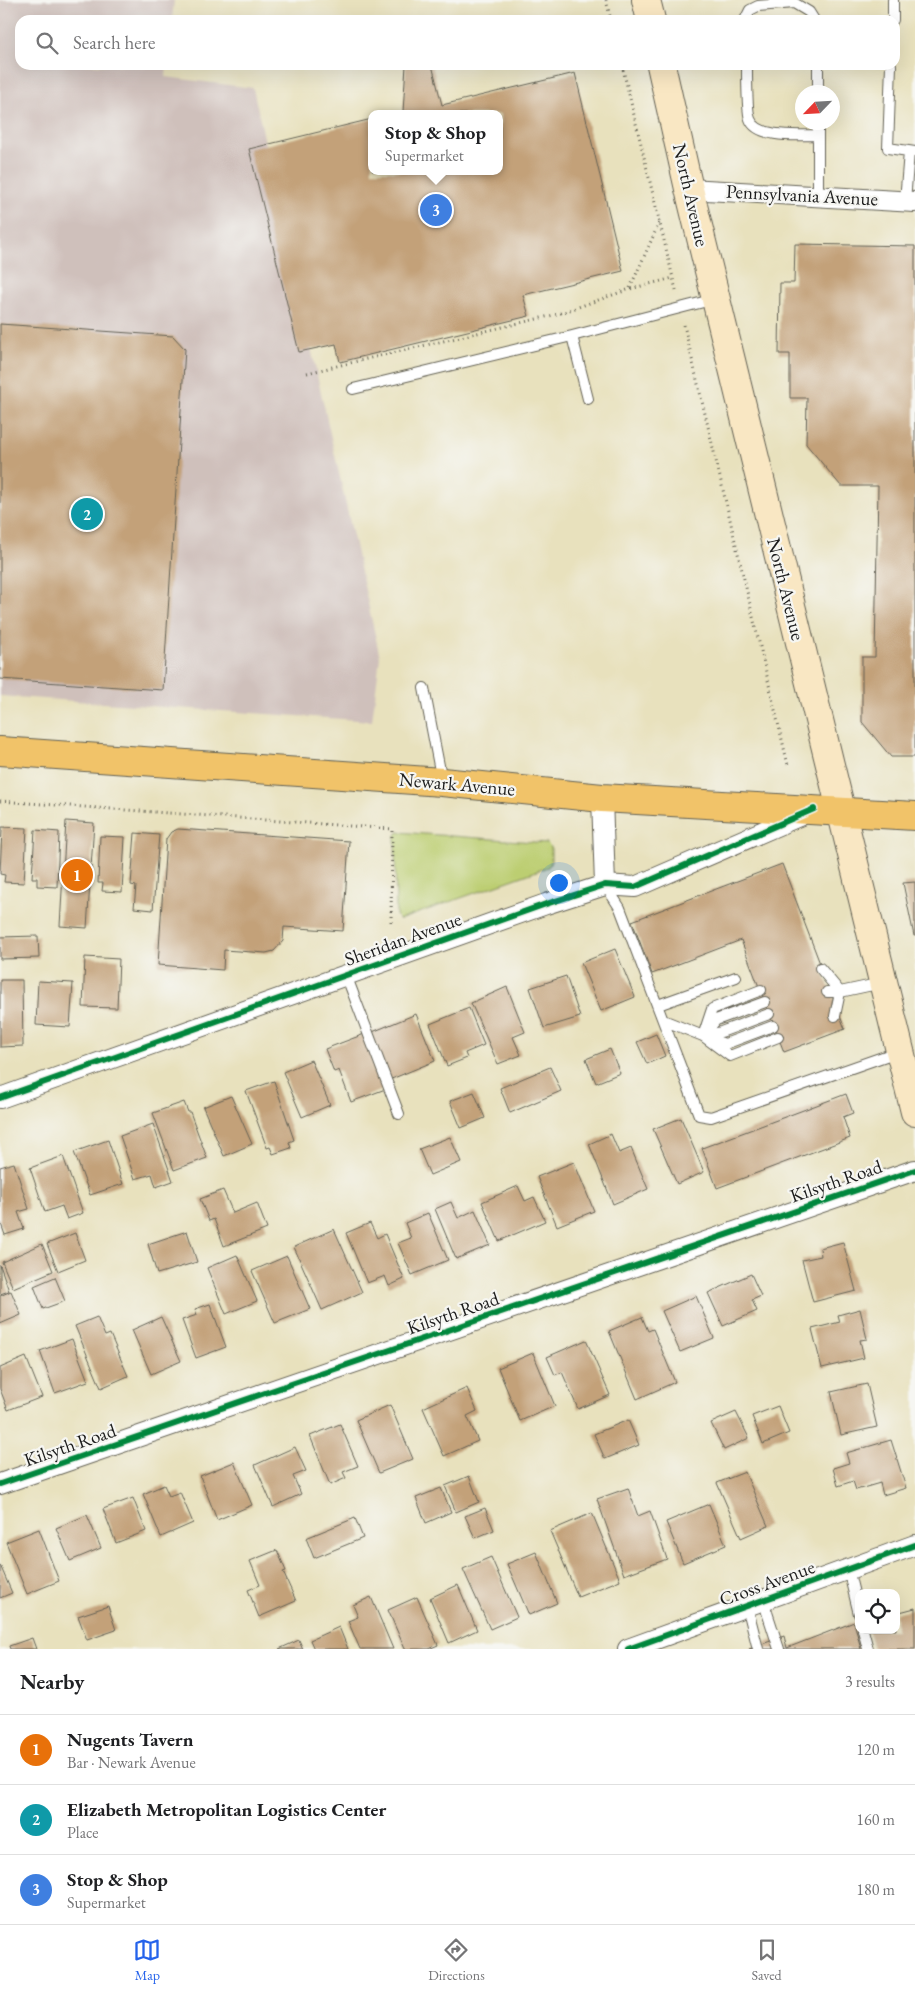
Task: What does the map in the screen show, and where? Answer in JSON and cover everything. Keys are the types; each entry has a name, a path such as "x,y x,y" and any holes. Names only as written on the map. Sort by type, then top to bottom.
{"main road":[{"path":"646,0 650,15"},
{"name":"North Avenue","path":"662,70 716,299 827,810 883,982 915,1110"},
{"name":"Newark Avenue","path":"0,751 442,782 602,798 915,816"}],"street":[{"name":"Pennsylvania Avenue","path":"689,189 910,202"},
{"path":"602,798 605,885"},
{"name":"Sheridan Avenue","path":"0,1098 605,885 636,887 827,810"},
{"name":"Kilsyth Road","path":"0,1484 915,1170"},
{"name":"Cross Avenue","path":"628,1649 915,1545"}],"lane":[{"path":"893,15 894,0"},
{"path":"748,15 750,10 758,6 794,3 811,15"},
{"path":"747,70 750,119 757,129 773,134 818,135"},
{"path":"818,70 818,85"},
{"path":"891,70 888,148 912,152 910,202"},
{"path":"818,130 818,196"},
{"path":"353,389 716,299"},
{"path":"572,336 588,399"},
{"path":"424,688 442,782"},
{"path":"605,885 620,908 699,1115 711,1117 900,1051"},
{"path":"820,968 840,992 836,1016"},
{"path":"346,975 399,1114"},
{"path":"658,1005 736,977"},
{"path":"824,980 840,992"},
{"path":"827,992 840,992 883,982"},
{"path":"702,1036 712,1008 761,990"},
{"path":"831,1005 840,992"},
{"path":"702,1036 716,1020 765,1002"},
{"path":"702,1036 721,1032 769,1014"},
{"path":"663,1020 725,1044 773,1026"},
{"path":"702,1036 730,1056 778,1037"},
{"path":"848,1569 855,1598"},
{"path":"755,1603 758,1649"},
{"path":"755,1603 778,1649"},
{"path":"864,1634 868,1649"}],"path":[{"path":"606,0 610,15"},
{"path":"623,70 788,765"},
{"path":"630,289 660,221"},
{"path":"307,373 558,314 630,289 673,278"},
{"path":"0,801 392,829 391,924"}],"shaded area":[{"path":"0,0 174,0 172,15 15,15 15,70 167,70 166,77 253,88 380,657 372,721 0,696"}],"green space":[{"path":"398,832 547,843 551,847 551,863 548,867 399,920 396,915 395,837"}],"building":[{"path":"406,70 433,70 442,105 575,73 623,271 523,295 529,316 340,362 336,344 299,352 249,149 368,120 368,175 503,175 503,110 403,110"},
{"path":"795,244 915,246 915,757 891,757 862,722 862,657 875,657 878,486 841,486 806,444 807,398 790,398 790,354 779,354 780,283 794,283"},
{"path":"0,324 173,336 185,349 163,690 0,679"},
{"path":"66,821 94,823 87,928 60,926"},
{"path":"2,827 27,828 24,883 4,882 5,875 0,874"},
{"path":"178,829 349,841 343,931 284,927 283,941 274,951 266,953 224,950 223,970 158,965 166,839 171,832"},
{"path":"35,830 59,832 57,887 37,886 37,878 32,878"},
{"path":"135,833 159,835 153,910 134,908 136,886 131,885"},
{"path":"100,836 125,837 122,892 102,891 103,883 98,883"},
{"path":"782,864 845,1029 784,1052 741,940 652,974 632,921"},
{"path":"915,882 915,936 914,936 903,883"},
{"path":"38,936 39,958 0,959 0,937"},
{"path":"615,949 635,997 601,1011 581,963"},
{"path":"85,957 119,959 117,1008 83,1007"},
{"path":"566,976 580,1017 544,1028 530,988"},
{"path":"0,980 22,980 23,1046 0,1047"},
{"path":"38,981 73,983 70,1027 36,1025"},
{"path":"507,987 525,1032 513,1037 521,1055 498,1064 471,1003"},
{"path":"469,1008 484,1045 465,1053 467,1058 447,1066 430,1024"},
{"path":"416,1014 435,1061 389,1080 370,1033"},
{"path":"367,1033 388,1088 351,1102 339,1070 334,1072 325,1049"},
{"path":"656,1034 665,1056 647,1064 637,1042"},
{"path":"610,1049 620,1073 596,1083 586,1059"},
{"path":"311,1060 330,1105 302,1117 283,1072"},
{"path":"550,1067 561,1091 510,1113 500,1088"},
{"path":"274,1081 294,1140 289,1142 291,1148 273,1154 270,1147 267,1148 246,1091"},
{"path":"474,1092 485,1118 461,1128 450,1101"},
{"path":"846,1094 853,1113 843,1117 850,1138 717,1188 702,1148"},
{"path":"231,1096 252,1144 224,1156 203,1107"},
{"path":"184,1102 188,1112 190,1112 207,1158 174,1170 153,1113"},
{"path":"681,1118 704,1172 677,1184 653,1129"},
{"path":"153,1124 173,1181 156,1187 152,1174 135,1179 120,1136"},
{"path":"611,1134 619,1153 631,1148 648,1189 613,1204 589,1144"},
{"path":"450,1137 461,1162 430,1175 419,1149"},
{"path":"108,1140 123,1184 90,1195 74,1152"},
{"path":"63,1156 83,1213 67,1219 62,1206 45,1212 30,1168"},
{"path":"574,1162 594,1211 557,1226 537,1177"},
{"path":"14,1163 29,1209 18,1212 24,1229 5,1235 0,1221 0,1167"},
{"path":"518,1186 525,1201 534,1197 545,1221 499,1241 482,1202"},
{"path":"223,1190 233,1213 257,1203 267,1229 224,1246 214,1219 209,1221 200,1199"},
{"path":"451,1202 458,1218 475,1210 490,1245 456,1259 435,1209"},
{"path":"428,1213 448,1260 412,1275 398,1243 411,1238 405,1223"},
{"path":"370,1223 377,1238 385,1234 404,1279 389,1286 385,1276 367,1283 346,1233"},
{"path":"334,1229 362,1292 322,1310 294,1247"},
{"path":"187,1231 197,1262 157,1274 148,1244"},
{"path":"75,1233 85,1260 58,1271 47,1244"},
{"path":"843,1242 856,1291 813,1302 802,1260 821,1256 820,1248"},
{"path":"42,1244 53,1271 13,1288 2,1262"},
{"path":"237,1255 257,1301 226,1314 207,1268"},
{"path":"287,1256 310,1309 275,1323 252,1271"},
{"path":"0,1265 9,1291 0,1294"},
{"path":"751,1274 761,1296 752,1300 757,1311 723,1326 708,1293"},
{"path":"55,1277 65,1301 43,1309 34,1286"},
{"path":"11,1291 21,1315 0,1324 0,1296"},
{"path":"696,1296 714,1338 680,1352 662,1311"},
{"path":"210,1304 226,1347 196,1358 182,1320 197,1315 195,1309"},
{"path":"860,1309 867,1339 860,1340 864,1358 822,1368 812,1329 840,1322 838,1315"},
{"path":"97,1317 105,1336 110,1334 128,1376 101,1388 75,1326"},
{"path":"161,1317 181,1361 151,1374 132,1330"},
{"path":"642,1317 648,1331 653,1329 675,1382 637,1399 609,1331"},
{"path":"72,1339 88,1381 55,1393 40,1351"},
{"path":"586,1340 610,1395 578,1409 562,1372 555,1375 547,1357"},
{"path":"533,1353 555,1406 520,1421 498,1368"},
{"path":"26,1357 42,1397 8,1410 0,1389 0,1368"},
{"path":"867,1384 877,1427 841,1435 831,1392"},
{"path":"467,1388 477,1411 467,1416 478,1441 444,1456 423,1408"},
{"path":"390,1405 413,1459 379,1473 356,1420"},
{"path":"778,1406 789,1433 763,1444 752,1416"},
{"path":"736,1412 749,1438 724,1450 711,1423"},
{"path":"628,1420 639,1445 605,1459 594,1434"},
{"path":"340,1424 358,1466 343,1472 346,1478 330,1485 310,1436"},
{"path":"891,1440 906,1488 883,1495 880,1483 856,1490 853,1481 838,1486 833,1468 849,1463 846,1453"},
{"path":"295,1447 306,1471 293,1476 301,1494 273,1507 255,1465"},
{"path":"234,1462 252,1505 217,1520 200,1476"},
{"path":"745,1472 768,1526 741,1538 717,1483"},
{"path":"469,1476 479,1502 456,1512 445,1486"},
{"path":"164,1485 169,1496 180,1492 193,1523 161,1537 143,1494"},
{"path":"441,1488 451,1512 426,1523 416,1498"},
{"path":"628,1488 638,1516 650,1511 667,1559 624,1575 597,1499"},
{"path":"133,1498 146,1531 116,1543 103,1509"},
{"path":"709,1504 726,1545 683,1563 666,1522"},
{"path":"485,1508 494,1530 475,1538 465,1516"},
{"path":"592,1513 620,1580 578,1597 550,1531"},
{"path":"87,1515 101,1548 70,1561 56,1528"},
{"path":"355,1518 363,1538 314,1558 306,1538"},
{"path":"39,1529 59,1581 27,1594 6,1542"},
{"path":"277,1550 286,1571 283,1572 296,1601 259,1617 248,1590 260,1585 250,1561"},
{"path":"536,1552 557,1603 529,1615 507,1564"},
{"path":"491,1557 517,1617 490,1629 463,1569"},
{"path":"0,1565 12,1593 0,1598"},
{"path":"458,1585 477,1630 449,1643 430,1598"},
{"path":"371,1597 393,1649 360,1649 348,1621 358,1617 353,1605"},
{"path":"417,1597 438,1645 429,1649 405,1649 388,1610"},
{"path":"108,1606 116,1630 87,1640 78,1616"},
{"path":"915,1608 915,1649 873,1649 869,1634 900,1634 900,1612"},
{"path":"854,1622 855,1634 857,1634 861,1649 749,1649 784,1636 787,1648"},
{"path":"339,1627 348,1649 314,1649 310,1640"},
{"path":"32,1638 36,1649 10,1649 9,1646"},
{"path":"299,1640 303,1649 279,1649"}],"cycle path":[{"path":"0,1098 546,904 605,885 635,887 814,809"},
{"path":"0,1484 915,1170"},
{"path":"628,1649 915,1545"}],"place":[{"name":"Stop & Shop","path":"436,210"},
{"name":"Elizabeth Metropolitan Logistics Center","path":"87,514"},
{"name":"Nugents Tavern","path":"77,875"}]}
